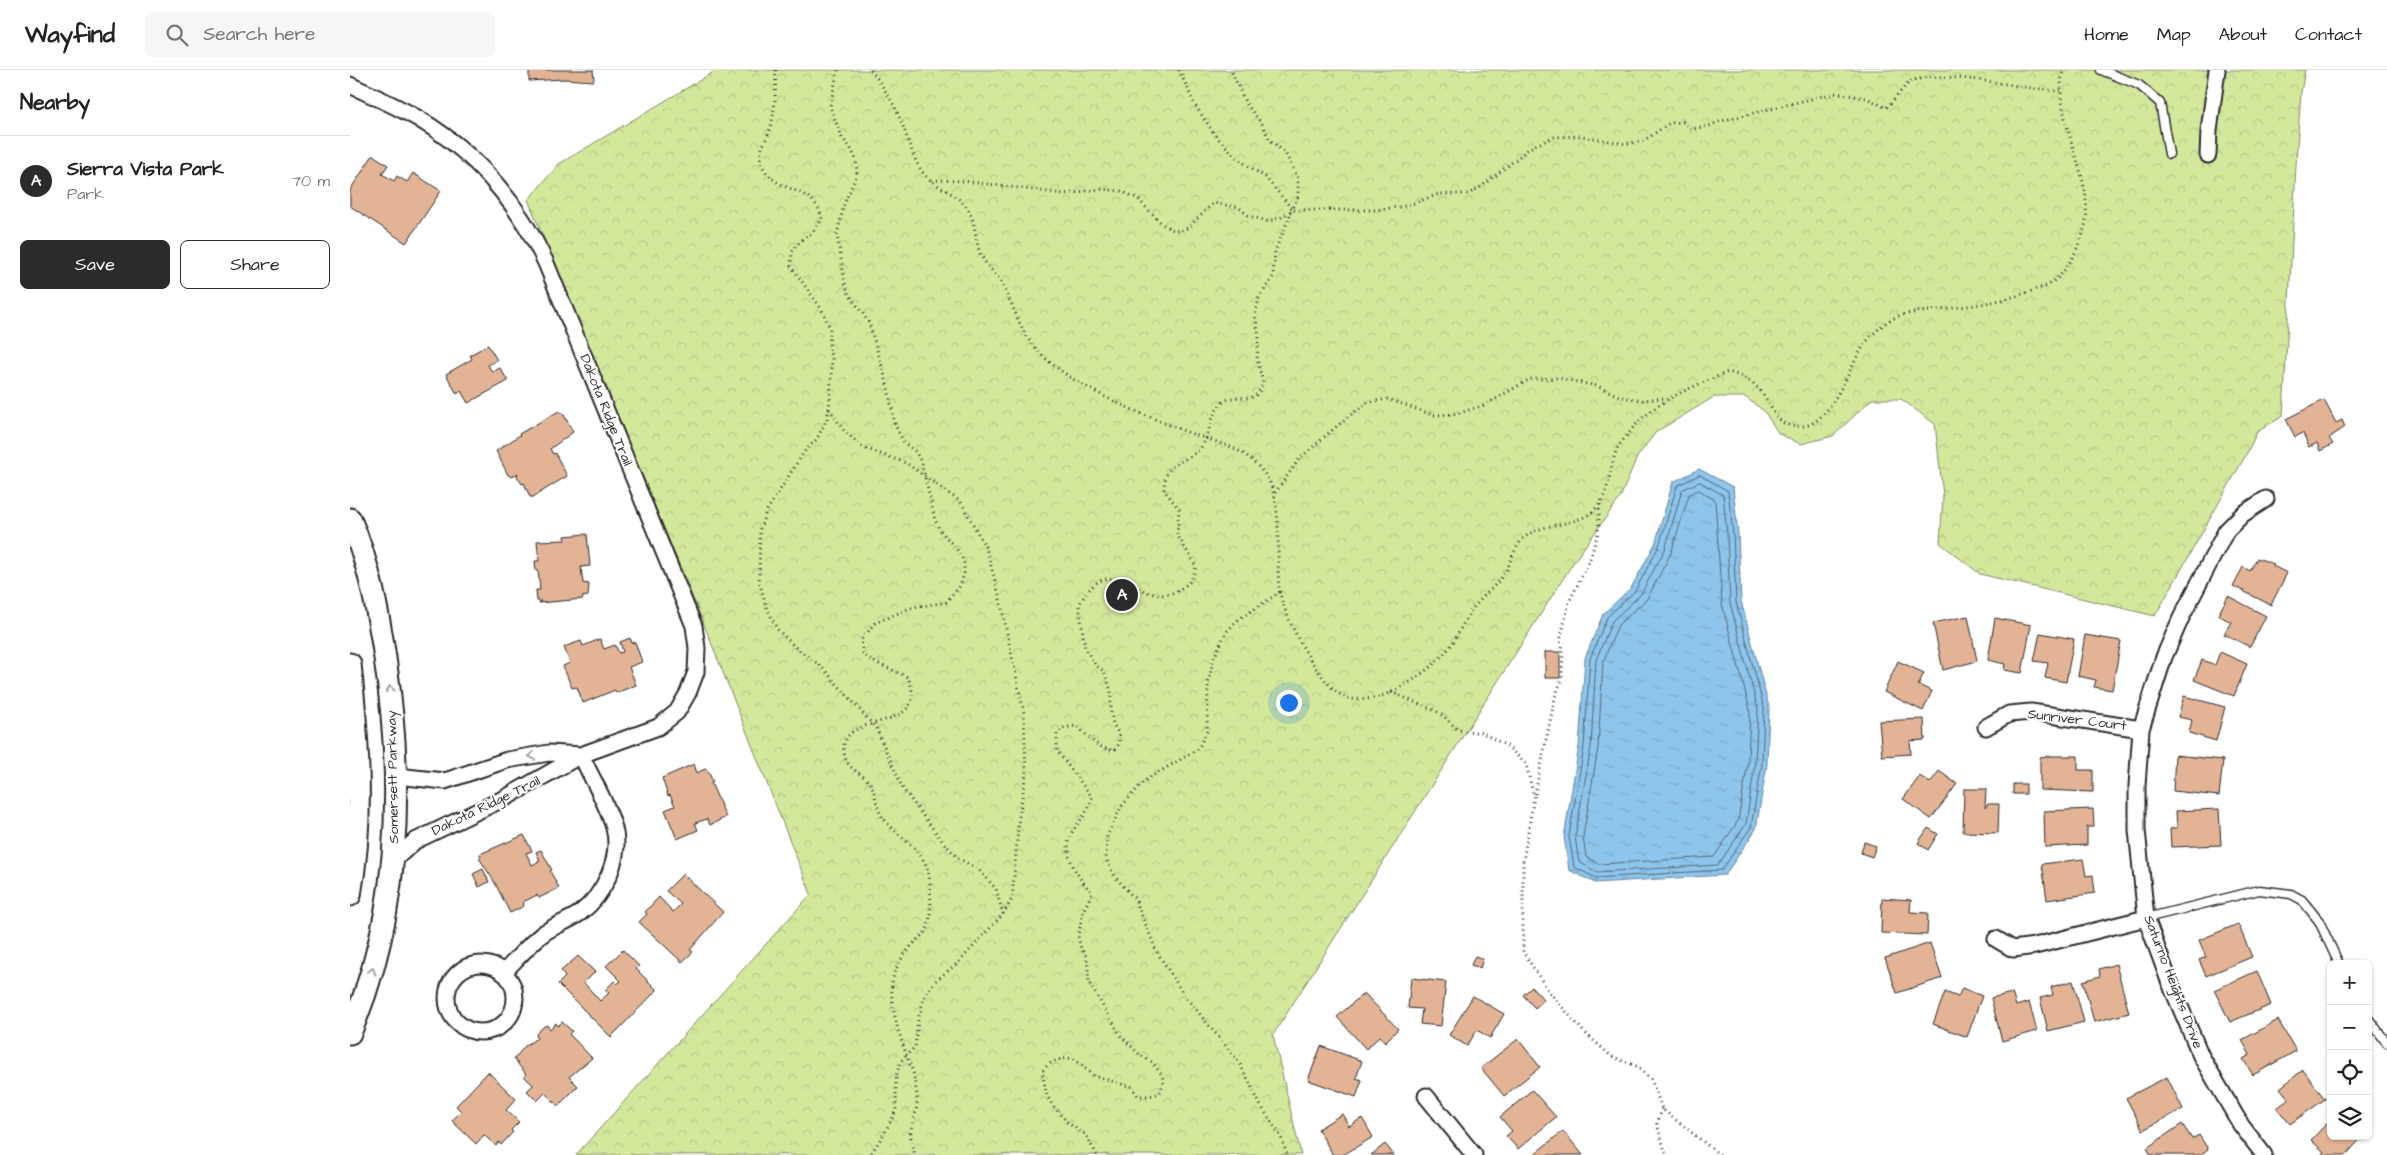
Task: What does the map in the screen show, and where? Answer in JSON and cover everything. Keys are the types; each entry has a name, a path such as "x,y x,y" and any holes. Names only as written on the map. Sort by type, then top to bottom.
{"main road":[{"name":"Somersett Parkway","path":"350,519 368,570 379,616 394,726 396,776 394,860 384,930 362,1006 350,1033"},
{"path":"350,664 356,717 358,796 354,874 350,895"}],"street":[{"path":"2208,155 2209,131 2217,70"},
{"name":"Dakota Ridge Trail","path":"350,85 418,119 449,139 489,175 521,216 546,263 694,626 697,648 696,672 688,694 676,712 658,727 581,756 513,794 415,841 394,860"},
{"name":"Saturno Heights Drive","path":"2264,1155 2241,1125 2201,1056 2168,978 2146,918 2137,830 2137,786 2141,729 2164,658 2181,618 2226,531 2243,514 2266,499"},
{"name":"Sunriver Court","path":"1986,727 2009,714 2031,712 2141,729"},
{"name":"Dakota Ridge Trail","path":"396,776 445,780 507,760 550,753 581,756"},
{"path":"503,973 545,932 581,912 603,887 610,871 615,851 614,830 608,812 581,756"},
{"path":"1996,939 2013,949 2035,946 2146,918"},
{"path":"470,966 493,967 503,973 510,981 514,991 513,1007 506,1021 498,1028 488,1031 467,1030 458,1024 451,1015 447,1004 447,992 452,981 460,972 470,966"},
{"path":"1426,1096 1474,1155"}],"lane":[{"path":"2101,70 2139,85 2160,103 2169,154"},
{"path":"2146,918 2259,890 2291,894 2302,900 2320,920 2337,960"},
{"path":"2372,1023 2387,1043"}],"path":[{"path":"776,70 773,120 760,152 762,165 772,179 811,198 820,208 822,220 813,232 801,240 792,252 792,266 822,310 830,328 832,382 827,419 817,439 804,452 766,512 760,528 759,580 766,606 777,629 795,647 822,667 872,723 885,745 904,789 942,842 958,858 979,870 996,889 1003,914"},
{"path":"838,70 830,106 842,138 850,147 856,159 857,174 840,218 837,235 839,258 849,294 869,323 887,383 895,425 904,443 916,452 922,464 935,520 940,530 964,562 961,585 946,602 910,608 884,618 866,631 861,640 863,654 872,661 908,677 912,688 912,703 896,717 872,723 854,731 846,740 844,751 847,764 872,785 878,811 892,828 920,854 927,864 930,878 932,908 926,932 917,939 902,960 893,980 894,1008 906,1056 914,1078 917,1103 909,1132 915,1155"},
{"path":"871,70 893,104 912,153 923,173 930,180 956,197 970,213 981,256 987,266 996,274 1010,299 1024,334 1049,361 1083,385 1157,420 1206,439 1224,442 1238,449 1263,472 1274,493 1280,592 1306,651 1322,676 1337,692 1349,698 1380,697 1391,692 1412,681 1444,654 1472,608 1504,575 1521,540 1544,528 1583,518 1600,504 1606,493 1618,447 1645,414 1668,398 1728,372 1750,381 1762,392 1774,413 1782,422 1804,426 1812,424 1824,412 1842,388 1866,341 1889,320 1907,313 2013,298 2051,284 2067,268 2083,233 2087,216 2086,195 2071,144 2060,91 2063,70"},
{"path":"1179,70 1195,105 1215,135 1238,159 1265,177 1293,210"},
{"path":"1097,1155 1086,1135 1060,1116 1047,1096 1042,1072 1048,1064 1061,1059 1074,1058 1094,1076 1132,1087 1138,1096 1160,1093 1164,1081 1152,1062 1140,1055 1121,1036 1090,983 1086,956 1078,936 1083,912 1092,893 1071,862 1068,844 1071,834 1083,820 1092,798 1058,751 1058,734 1062,728 1076,726 1097,746 1107,750 1115,750 1119,744 1119,734 1113,724 1111,713 1111,691 1104,671 1096,666 1085,648 1078,605 1087,592 1102,580 1119,578 1151,594 1160,596 1178,590 1194,577 1196,566 1177,535 1179,509 1164,490 1166,472 1173,465 1196,452 1206,439 1216,414 1225,401 1232,398 1250,399 1261,389 1263,376 1258,359 1259,338 1254,315 1259,298 1272,277 1275,251 1298,196 1298,178 1285,153 1270,140 1262,124 1245,102 1231,70"},
{"path":"930,180 964,181 1064,194 1100,189 1121,191 1138,198 1162,224 1175,231 1188,228 1213,204 1238,207 1249,216 1267,221 1280,218 1293,210 1375,210 1406,206 1439,194 1468,194 1481,187 1530,148 1553,137 1582,136 1626,144 1642,140 1670,123 1684,122 1692,129 1709,126 1721,120 1835,93 1867,98 1886,108 1912,81 1930,75 1970,75 2042,90 2060,91"},
{"path":"1274,493 1300,458 1350,414 1370,402 1388,399 1432,416 1456,414 1485,406 1530,379 1559,378 1597,386 1621,397 1643,400 1668,398"},
{"path":"829,409 845,432 864,448 884,457 906,463 961,502 986,548 1000,595 1024,713 1026,773 1019,817 1012,899 1003,914 959,962 934,982 925,995 918,1019 915,1047 901,1061 896,1076 896,1110 870,1155"},
{"path":"1600,504 1598,533 1589,562 1569,602 1560,641 1564,649 1562,679 1555,697 1534,796 1523,861 1523,952 1550,993 1583,1031 1611,1056 1636,1066 1650,1079 1662,1109 1720,1155"},
{"path":"1280,592 1239,619 1226,632 1213,660 1208,686 1207,731 1198,749 1144,781 1121,807 1107,836 1106,859 1115,877 1135,899 1157,952 1184,995 1238,1062 1261,1106 1282,1138 1286,1155"},
{"path":"1391,692 1440,713 1458,730 1483,733 1507,746 1526,764 1534,796"},
{"path":"1662,1109 1657,1124 1666,1155"}],"green space":[{"path":"717,70 2305,70 2301,92 2297,146 2283,416 2257,432 2155,616 1980,574 1940,543 1943,496 1935,424 1901,399 1872,399 1833,436 1801,444 1779,434 1764,411 1745,397 1714,397 1656,432 1637,457 1620,498 1575,560 1273,1035 1301,1155 576,1155 811,894 703,622 528,200 559,164"}],"water":[{"path":"1699,469 1733,487 1738,534 1741,601 1769,707 1767,764 1756,829 1725,875 1595,883 1569,870 1564,837 1579,746 1585,658 1603,614 1631,588 1655,544 1673,482"}],"building":[{"path":"529,70 593,70 594,79 593,81 564,79 529,81"},
{"path":"373,155 388,165 382,174 394,181 397,176 407,182 413,173 441,191 406,243 350,206 350,190"},
{"path":"488,345 497,360 488,365 492,372 500,368 508,381 468,403 461,391 457,394 446,374 472,359 470,355"},
{"path":"2324,400 2336,423 2342,420 2345,427 2329,438 2333,444 2320,451 2317,443 2309,447 2303,433 2295,437 2286,419"},
{"path":"559,411 564,415 573,432 550,449 553,454 555,453 567,476 530,497 524,483 522,484 517,476 518,473 512,477 508,475 496,451 519,434"},
{"path":"587,534 590,566 581,567 583,583 589,584 588,596 582,597 583,599 539,603 541,601 537,601 536,590 540,590 535,561 539,561 537,541 565,540 565,536"},
{"path":"2257,558 2274,564 2273,566 2287,573 2271,605 2233,586 2243,567 2250,571"},
{"path":"2228,596 2266,616 2250,647 2224,634 2231,622 2218,615"},
{"path":"1968,616 1977,661 1943,670 1933,623"},
{"path":"1995,618 2031,625 2022,673 2004,670 2005,664 1988,660"},
{"path":"2040,633 2074,639 2066,682 2045,678 2048,663 2034,661"},
{"path":"2085,635 2121,641 2112,690 2094,687 2096,680 2078,676"},
{"path":"630,638 632,643 635,642 642,662 629,667 636,685 616,693 615,690 583,703 577,687 572,688 563,666 570,663 564,647 581,641 583,646 600,639 604,649 615,645 619,653 623,652 620,642"},
{"path":"1545,652 1560,652 1560,678 1545,678"},
{"path":"2220,652 2247,664 2234,696 2194,680 2202,660 2215,665"},
{"path":"1898,661 1924,673 1918,685 1932,691 1923,711 1884,692"},
{"path":"2184,696 2225,707 2216,741 2189,733 2192,720 2178,717"},
{"path":"1924,719 1925,740 1910,741 1911,754 1882,756 1879,721"},
{"path":"2175,755 2223,760 2219,796 2173,791"},
{"path":"2078,756 2078,770 2093,770 2093,792 2040,790 2040,757"},
{"path":"694,764 697,773 705,769 708,771 713,782 711,783 726,817 710,825 707,819 695,823 698,830 677,839 665,810 675,806 670,795 668,796 662,778"},
{"path":"1939,771 1957,784 1931,819 1903,799 1920,776 1930,783"},
{"path":"2013,784 2026,784 2026,794 2013,794"},
{"path":"1964,789 1986,789 1985,808 1988,804 1999,804 1998,833 1963,832"},
{"path":"2093,809 2094,827 2087,827 2087,845 2045,847 2044,811"},
{"path":"2219,809 2221,845 2171,847 2170,829 2177,828 2176,811"},
{"path":"1928,828 1938,834 1928,850 1918,843"},
{"path":"524,835 532,851 526,853 532,865 540,861 536,852 541,850 559,888 539,898 537,895 523,902 524,906 510,913 494,881 479,858 481,857 480,854"},
{"path":"1864,842 1876,846 1872,857 1861,853"},
{"path":"2083,859 2086,876 2093,875 2095,893 2047,900 2042,864"},
{"path":"483,869 489,882 479,887 473,874"},
{"path":"683,874 723,912 690,950 693,952 682,962 639,922 647,914 645,912 659,897 673,912 681,904 666,891"},
{"path":"1882,898 1911,900 1910,912 1928,913 1927,935 1881,933"},
{"path":"2238,924 2252,957 2206,976 2199,960 2206,957 2199,940"},
{"path":"1930,943 1942,978 1897,993 1885,958"},
{"path":"623,950 639,966 636,969 657,990 611,1037 558,984 565,977 561,971 578,956 595,972 584,983 600,1001 609,993 605,990 614,981 617,984 621,981 606,966"},
{"path":"1475,956 1483,959 1480,968 1471,965"},
{"path":"2116,964 2129,1013 2094,1022 2083,981 2100,976 2099,969"},
{"path":"2257,971 2271,1005 2230,1022 2214,990"},
{"path":"1411,978 1446,982 1441,1026 1420,1024 1422,1009 1408,1008"},
{"path":"2073,981 2084,1022 2048,1031 2040,998 2053,995 2051,987"},
{"path":"1532,987 1544,1000 1535,1008 1523,995"},
{"path":"1962,988 1982,996 1967,1037 1933,1024 1945,992 1958,997"},
{"path":"1364,993 1398,1029 1385,1042 1380,1036 1366,1049 1337,1017"},
{"path":"2012,993 2016,1006 2029,1002 2037,1031 2002,1041 1991,998"},
{"path":"1473,996 1504,1014 1490,1038 1477,1030 1467,1046 1449,1035"},
{"path":"2278,1020 2296,1051 2253,1075 2243,1059 2250,1055 2242,1040"},
{"path":"562,1022 572,1031 569,1034 592,1058 569,1077 578,1086 558,1106 545,1093 537,1101 527,1091 533,1085 524,1076 526,1074 514,1059 525,1046 537,1038 536,1034 543,1027 547,1025 550,1029 556,1023 558,1026"},
{"path":"1518,1039 1540,1067 1504,1096 1481,1068"},
{"path":"1321,1046 1362,1061 1356,1078 1362,1080 1356,1097 1308,1080"},
{"path":"2303,1070 2325,1099 2290,1124 2277,1108 2289,1099 2280,1088"},
{"path":"488,1072 516,1099 506,1110 519,1122 501,1145 499,1142 496,1146 484,1135 476,1144 452,1121 461,1111 456,1106"},
{"path":"2167,1077 2183,1109 2143,1130 2126,1098"},
{"path":"1532,1090 1556,1117 1518,1149 1506,1136 1512,1131 1500,1117"},
{"path":"1342,1114 1349,1126 1362,1118 1373,1137 1343,1155 1333,1155 1318,1129"},
{"path":"2327,1123 2327,1140 2359,1140 2346,1155 2321,1155 2324,1152 2311,1140"},
{"path":"2182,1124 2192,1139 2199,1135 2208,1149 2200,1155 2151,1155 2147,1148"},
{"path":"1563,1131 1583,1155 1533,1155"},
{"path":"1385,1144 1394,1155 1371,1155"}],"place":[{"name":"Sierra Vista Park","path":"1122,595"}]}
